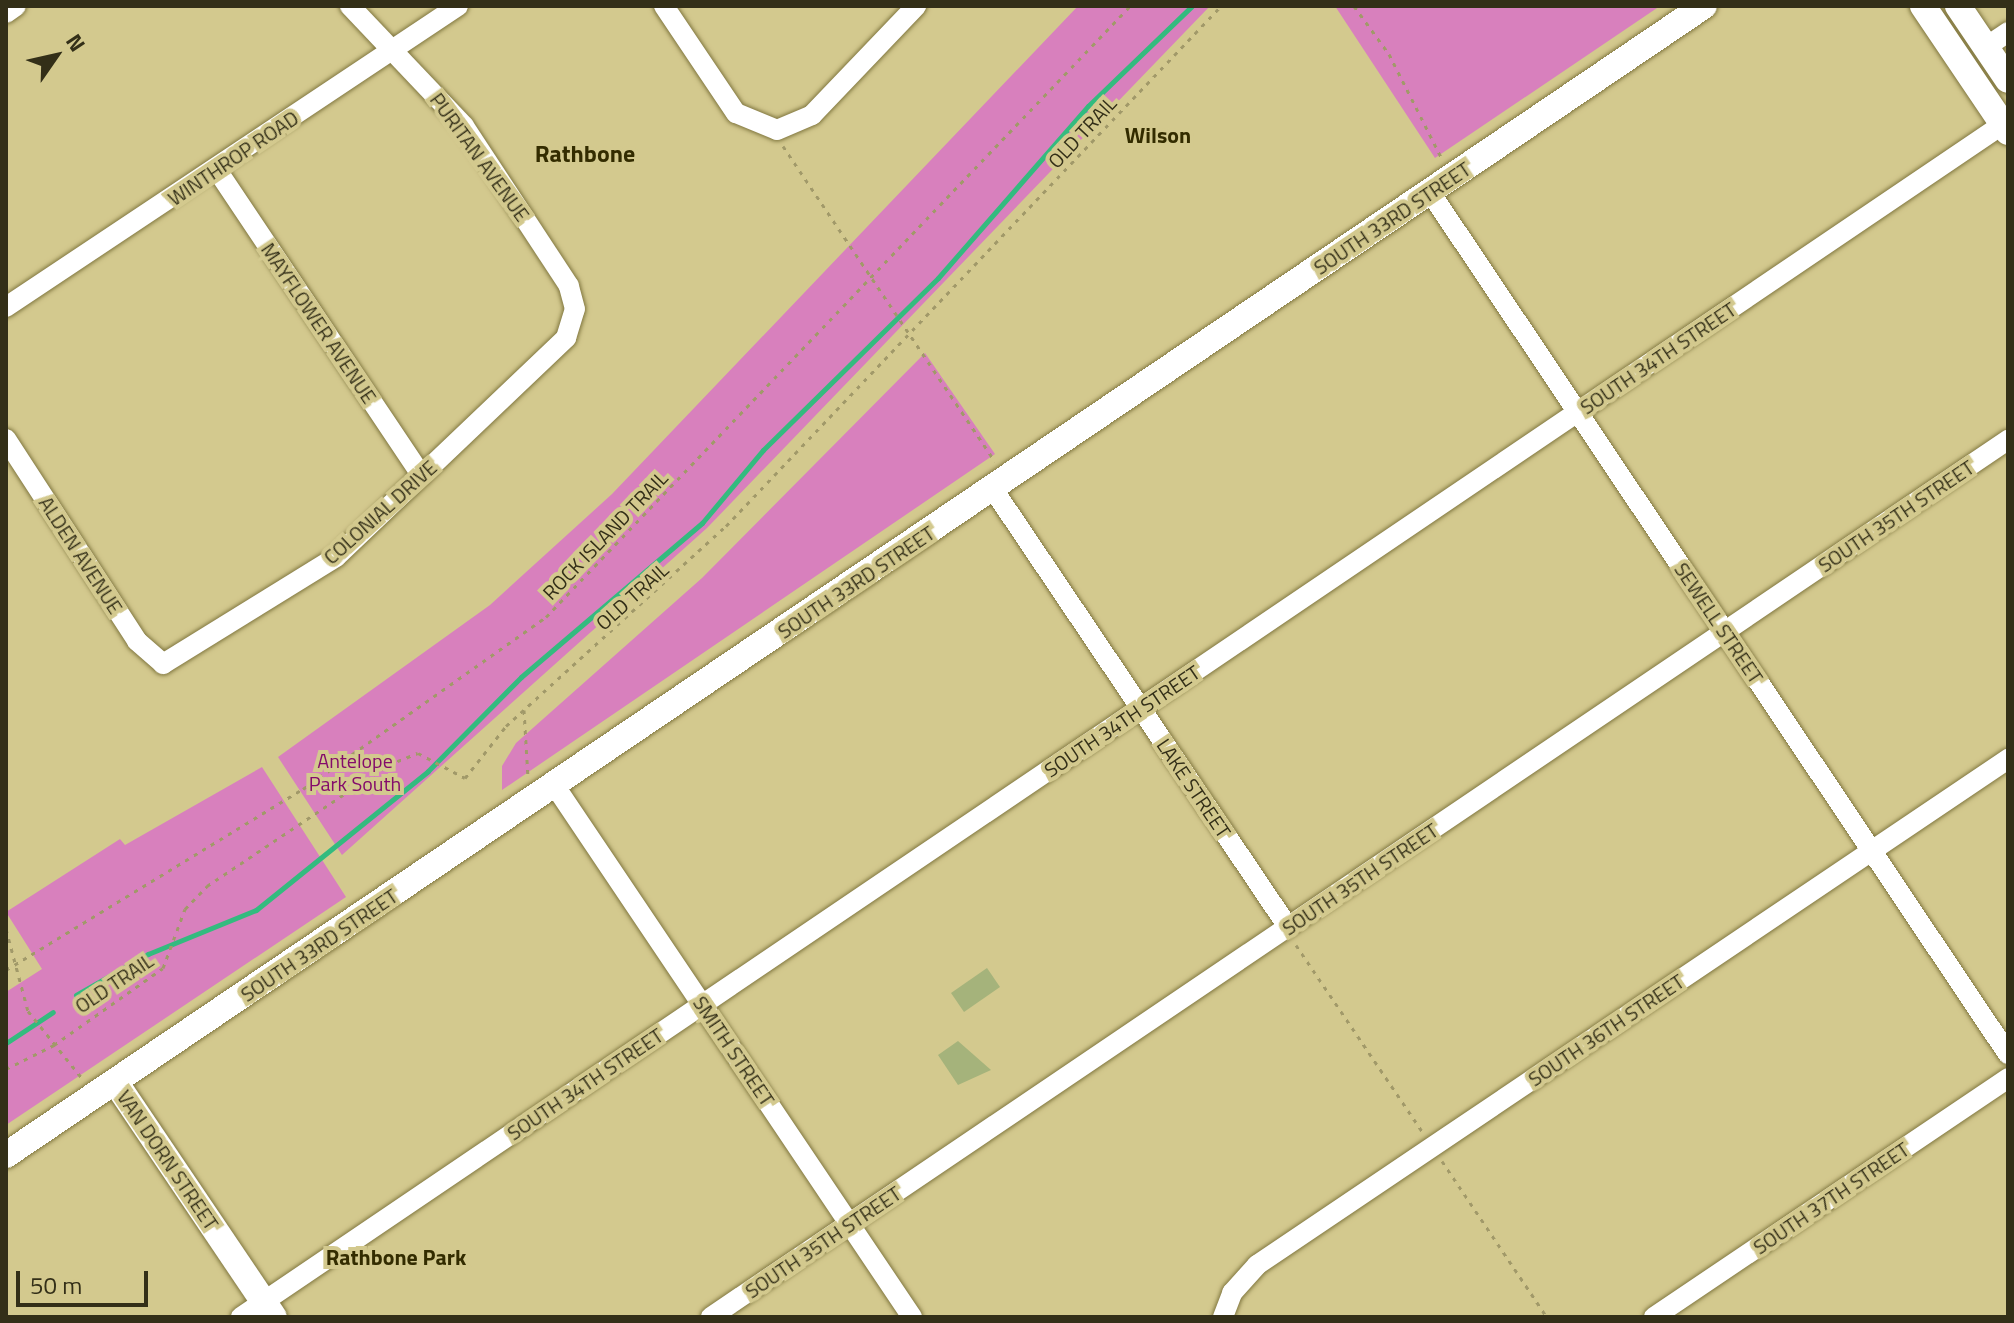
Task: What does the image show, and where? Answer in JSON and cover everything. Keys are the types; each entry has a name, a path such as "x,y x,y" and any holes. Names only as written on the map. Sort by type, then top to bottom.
{"main road":[{"name":"SOUTH 33RD STREET","path":"6,1155 1704,6"},
{"path":"1923,6 2005,128"},
{"path":"1958,6 2008,80"},
{"name":"VAN DORN STREET","path":"106,1089 269,1309"}],"street":[{"path":"6,13 16,6"},
{"name":"PURITAN AVENUE","path":"350,6 395,49 464,126 569,286 571,327"},
{"name":"WINTHROP ROAD","path":"6,307 217,170 458,6"},
{"path":"664,6 736,113 774,130 812,115 916,6"},
{"path":"1986,47 2008,32"},
{"name":"SOUTH 34TH STREET","path":"241,1317 269,1309 702,1005 1578,412 2005,128"},
{"name":"MAYFLOWER AVENUE","path":"217,170 422,476"},
{"name":"SEWELL STREET","path":"1436,188 1578,412 2008,1054"},
{"name":"COLONIAL DRIVE","path":"163,664 336,557 571,327"},
{"name":"ALDEN AVENUE","path":"6,439 137,641 163,664"},
{"name":"SOUTH 35TH STREET","path":"711,1317 2008,440"},
{"name":"LAKE STREET","path":"1000,484 1141,708 1287,928"},
{"name":"SOUTH 36TH STREET","path":"1223,1317 1232,1293 1257,1265 2008,759"},
{"name":"SMITH STREET","path":"547,791 702,1005 912,1317"},
{"name":"SOUTH 37TH STREET","path":"1654,1317 2008,1078"}],"path":[{"name":"ROCK ISLAND TRAIL","path":"6,970 303,789 546,617 871,281 1130,6"},
{"name":"OLD TRAIL","path":"6,1069 54,1045 163,968 173,951 185,909 222,873 388,765 431,755 465,778 524,710 664,588 910,336 1221,6"},
{"path":"1354,6 1442,157 1429,166 1436,188"},
{"path":"774,130 910,336 1000,484"},
{"path":"524,710 528,776 547,791"},
{"path":"1287,928 1547,1317"},
{"path":"6,929 35,1022 54,1045 106,1089"}],"green space":[{"name":"Antelope Park South","path":"1078,6 1210,6 707,528 342,855 278,757 490,605 612,494"},
{"path":"1335,6 1660,6 1435,158"},
{"path":"925,353 995,454 502,790 502,766 516,743 702,578"},
{"name":"Antelope Park South","path":"262,767 346,897 6,1125 6,992 42,969 6,912 120,839 125,845"}],"building":[{"path":"987,968 1000,987 964,1012 951,993"},
{"path":"958,1041 991,1070 958,1085 938,1055"}],"waterway":[{"path":"76,995 148,954 256,910 428,771 521,677 702,523 763,450 938,278 1088,106 1192,6"},
{"path":"6,1043 53,1012"}],"district":[{"name":"Wilson","path":"1158,136"},
{"name":"Rathbone","path":"585,154"},
{"name":"Rathbone Park","path":"396,1258"}]}
